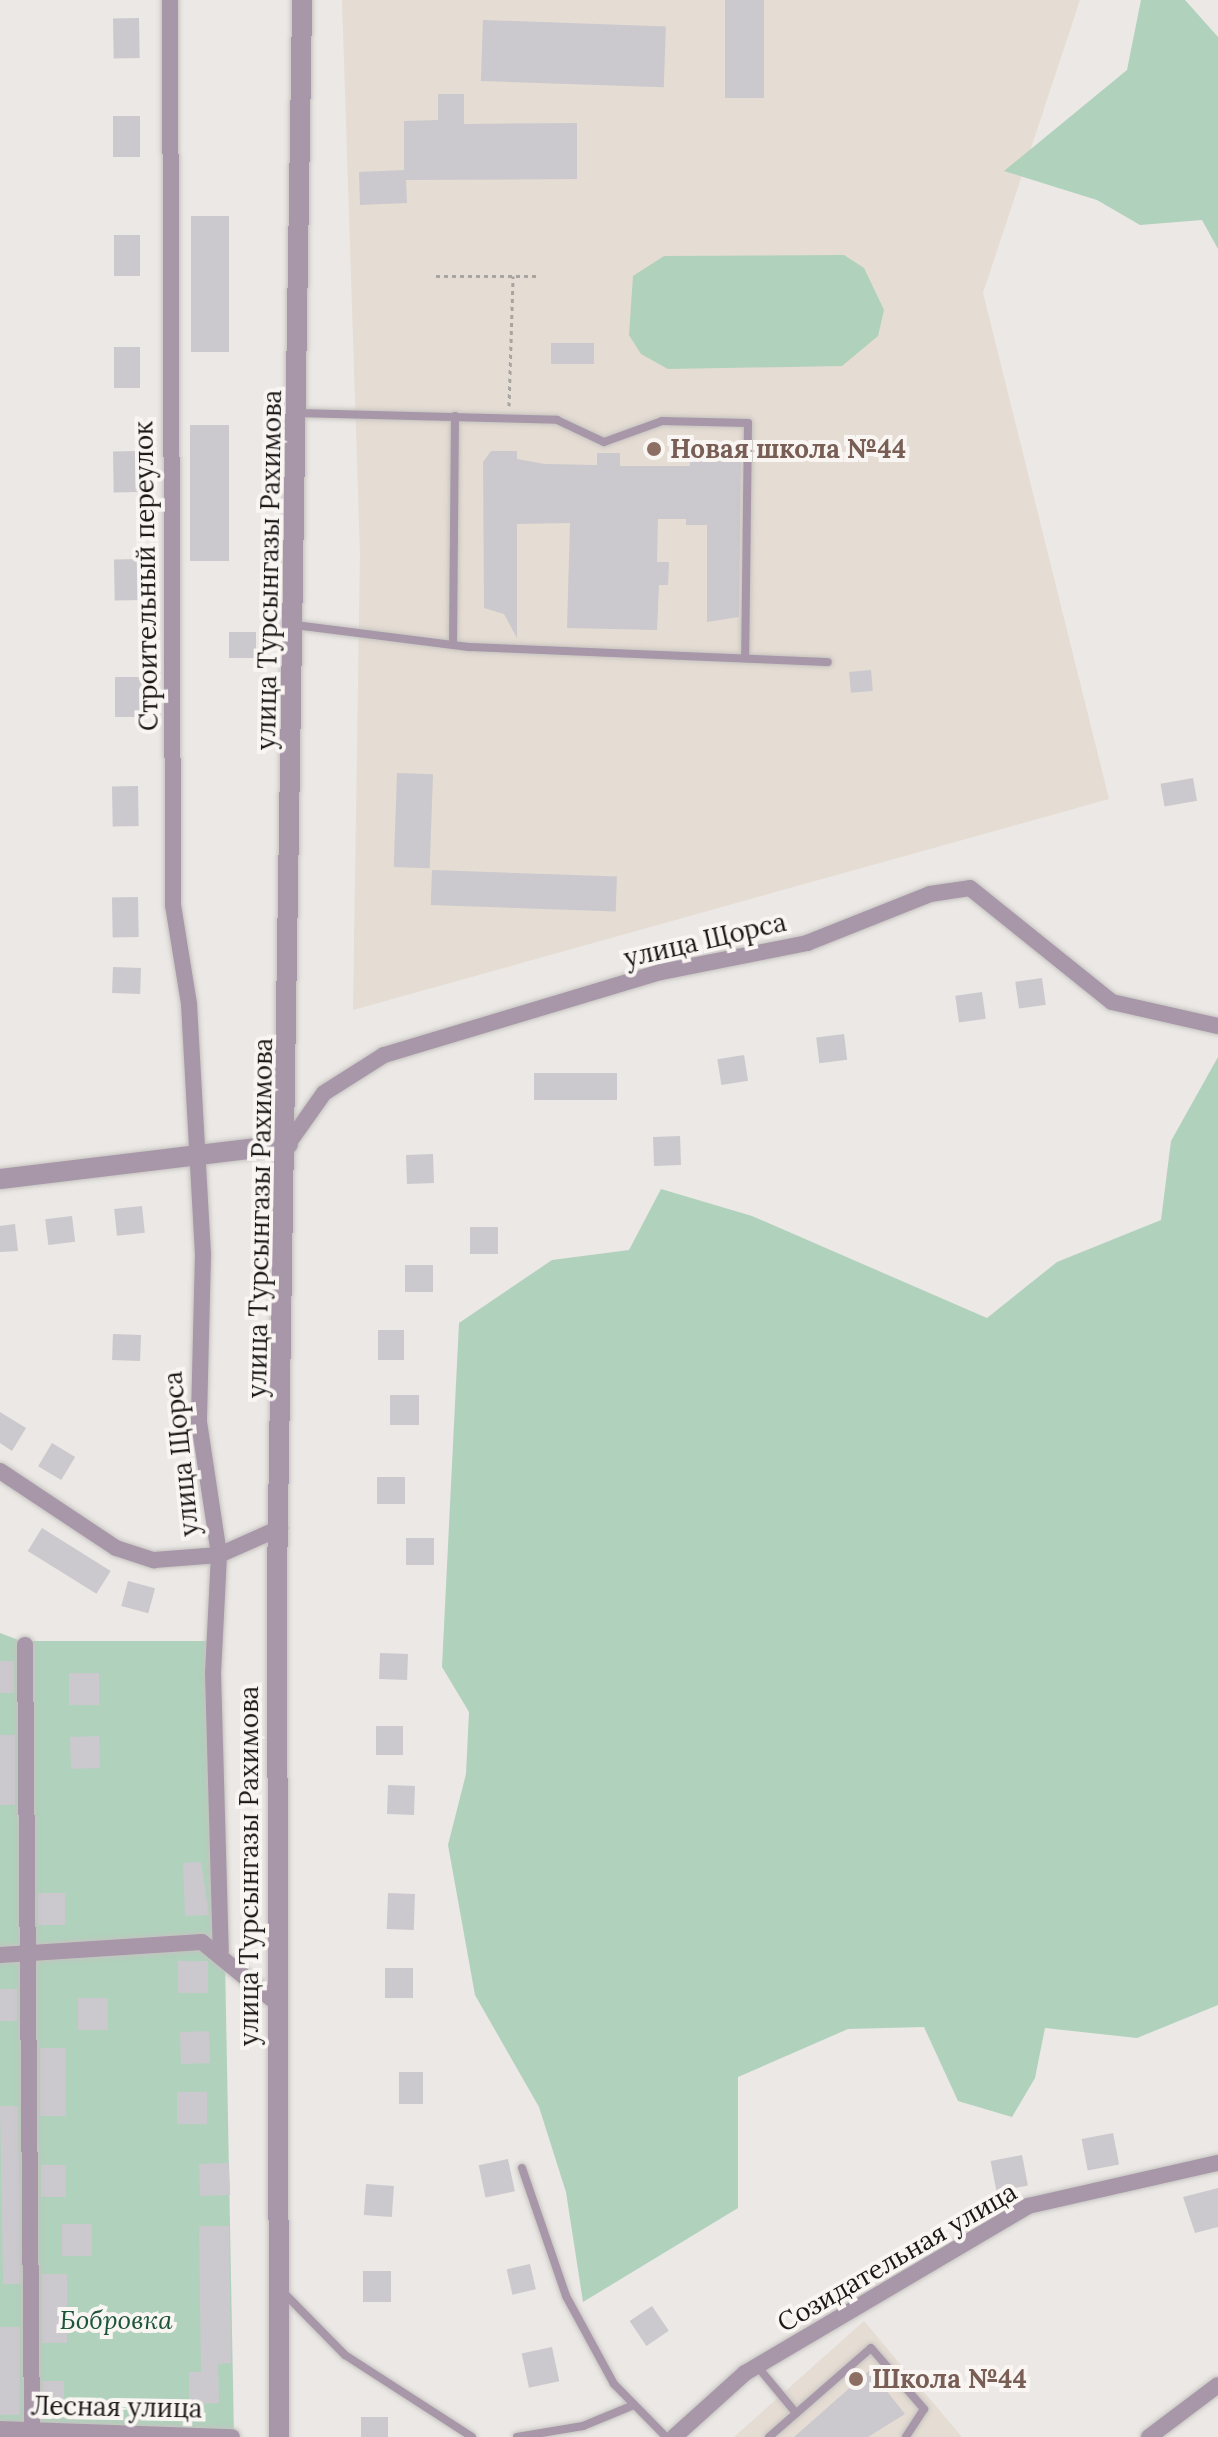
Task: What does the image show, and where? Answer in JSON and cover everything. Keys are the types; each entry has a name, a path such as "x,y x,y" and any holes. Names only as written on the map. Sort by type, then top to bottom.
{"street":[{"name":"Строительный переулок","path":"170,0 173,905 189,1004 197,1150"},
{"name":"улица Турсынгазы Рахимова","path":"279,2437 274,2282 274,2001 302,0"},
{"name":"улица Щорса","path":"288,1144 324,1093 384,1055 661,972 807,943 930,894 970,888 1112,1002 1218,1026"},
{"path":"0,1179 197,1150 288,1144"},
{"name":"улица Щорса","path":"0,1471 116,1548 154,1560 219,1555 199,1422 203,1254 197,1150"},
{"path":"221,1951 213,1673 219,1555 280,1528"},
{"path":"25,1645 32,2433"},
{"path":"0,1955 202,1942 221,1951 274,2001"},
{"name":"Созидательная улица","path":"674,2437 757,2366 1028,2206 1218,2163"},
{"path":"1149,2437 1218,2385"},
{"name":"Лесная улица","path":"0,2429 32,2433 232,2437"}],"lane":[{"path":"297,413 557,420 604,442 662,421 748,423 745,658"},
{"path":"453,644 455,416"},
{"path":"294,624 453,644 828,662"},
{"path":"522,2168 566,2296 614,2384 666,2437"},
{"path":"274,2282 345,2355 472,2437"},
{"path":"769,2437 871,2348 924,2409 906,2437"},
{"path":"757,2366 796,2413"},
{"path":"517,2437 583,2426 634,2405"}],"path":[{"path":"436,276 539,276"},
{"path":"509,418 513,276"}],"shaded area":[{"path":"342,0 1080,0 983,293 1109,799 353,1010 360,553"},
{"name":"Школа №44","path":"864,2321 962,2437 734,2437"}],"green space":[{"path":"1141,0 1185,0 1218,37 1218,249 1202,220 1140,225 1097,200 1004,171 1127,70"},
{"path":"844,255 864,268 884,310 878,336 842,366 668,369 641,354 629,335 633,276 664,256"},
{"path":"1218,1057 1218,2005 1137,2038 1045,2028 1035,2078 1012,2117 958,2101 924,2027 848,2029 738,2077 738,2208 583,2302 566,2192 539,2107 475,1995 448,1845 466,1774 469,1712 442,1667 459,1323 552,1260 629,1250 661,1189 752,1216 987,1318 1057,1262 1161,1220 1171,1141"},
{"name":"Бобровка","path":"0,1633 21,1641 219,1641 234,2437 0,2437"}],"building":[{"path":"725,0 764,0 764,98 725,98"},
{"path":"113,18 139,18 140,58 114,58"},
{"path":"483,20 666,26 664,87 481,81"},
{"path":"438,94 464,94 464,124 577,123 577,179 406,180 407,203 360,205 359,172 404,170 404,121 438,120"},
{"path":"113,116 140,116 140,157 113,157"},
{"path":"191,216 229,216 229,352 191,352"},
{"path":"114,235 140,235 140,276 114,276"},
{"path":"551,343 594,343 594,364 551,364"},
{"path":"114,347 140,347 140,388 114,388"},
{"path":"190,425 229,425 229,561 190,561"},
{"name":"Новая школа №44","path":"714,449 741,454 739,617 707,622 707,525 686,525 686,519 658,519 657,562 669,562 668,585 659,585 657,630 567,628 570,523 517,524 517,638 504,614 484,608 483,462 491,451 517,451 517,459 545,464 597,465 597,453 620,453 620,466 690,466 690,459"},
{"path":"113,451 139,451 140,492 114,492"},
{"path":"114,559 140,559 141,600 115,600"},
{"path":"229,632 256,632 256,658 229,658"},
{"path":"871,670 873,691 851,693 849,672"},
{"path":"115,677 142,677 142,717 115,717"},
{"path":"397,773 433,774 430,868 394,867"},
{"path":"1193,778 1197,801 1164,806 1161,784"},
{"path":"112,786 138,786 139,826 113,826"},
{"path":"432,870 617,876 616,911 431,905"},
{"path":"112,897 138,897 139,937 113,937"},
{"path":"113,967 141,968 140,994 112,993"},
{"path":"1042,978 1046,1005 1019,1008 1015,982"},
{"path":"982,992 986,1019 959,1022 955,996"},
{"path":"844,1034 847,1060 819,1063 816,1037"},
{"path":"744,1055 748,1081 721,1085 717,1059"},
{"path":"534,1073 617,1073 617,1100 534,1100"},
{"path":"680,1136 681,1165 654,1166 653,1137"},
{"path":"433,1154 434,1183 407,1184 406,1155"},
{"path":"142,1206 145,1233 117,1236 114,1209"},
{"path":"72,1216 75,1242 48,1245 45,1219"},
{"path":"15,1224 18,1251 0,1252 0,1226"},
{"path":"470,1227 498,1227 498,1254 470,1254"},
{"path":"405,1265 433,1265 433,1292 405,1292"},
{"path":"378,1330 404,1330 404,1360 378,1360"},
{"path":"113,1334 141,1335 140,1361 112,1360"},
{"path":"390,1395 419,1395 419,1425 390,1425"},
{"path":"0,1412 26,1428 12,1451 0,1443"},
{"path":"52,1443 75,1457 61,1480 38,1466"},
{"path":"377,1477 405,1477 405,1504 377,1504"},
{"path":"42,1528 111,1571 96,1594 28,1551"},
{"path":"406,1538 434,1538 434,1565 406,1565"},
{"path":"128,1581 155,1588 148,1613 121,1606"},
{"path":"380,1653 408,1654 407,1680 379,1679"},
{"path":"0,1661 14,1661 14,1693 0,1693"},
{"path":"69,1673 99,1673 99,1705 69,1705"},
{"path":"376,1726 403,1726 403,1755 376,1755"},
{"path":"0,1735 15,1735 15,1805 0,1805"},
{"path":"99,1736 100,1768 71,1769 70,1737"},
{"path":"388,1785 415,1786 414,1815 387,1814"},
{"path":"201,1862 209,1915 185,1916 183,1863"},
{"path":"38,1893 65,1893 65,1925 38,1925"},
{"path":"388,1893 415,1894 414,1930 387,1929"},
{"path":"178,1961 208,1961 208,1993 178,1993"},
{"path":"385,1968 413,1968 413,1998 385,1998"},
{"path":"0,1989 17,1989 17,2021 0,2021"},
{"path":"78,1998 108,1998 108,2030 78,2030"},
{"path":"209,2031 210,2063 181,2064 180,2032"},
{"path":"40,2048 66,2048 66,2116 40,2116"},
{"path":"399,2072 423,2072 423,2104 399,2104"},
{"path":"177,2092 207,2092 207,2124 177,2124"},
{"path":"0,2106 18,2106 21,2284 3,2284"},
{"path":"1113,2133 1119,2164 1088,2171 1082,2139"},
{"path":"1022,2155 1028,2185 997,2192 991,2161"},
{"path":"508,2159 515,2191 486,2198 479,2165"},
{"path":"229,2163 230,2195 200,2196 199,2164"},
{"path":"41,2165 66,2165 66,2197 41,2197"},
{"path":"366,2184 394,2186 392,2217 364,2215"},
{"path":"1218,2188 1218,2227 1195,2233 1183,2197"},
{"path":"62,2224 92,2224 92,2256 62,2256"},
{"path":"199,2226 229,2226 231,2363 218,2364 219,2403 189,2404 189,2372 201,2372"},
{"path":"530,2264 536,2289 512,2295 507,2269"},
{"path":"363,2271 391,2271 391,2302 363,2302"},
{"path":"42,2274 67,2274 67,2343 42,2343"},
{"path":"652,2306 669,2331 646,2346 630,2321"},
{"path":"0,2327 20,2327 20,2415 0,2415"},
{"path":"552,2347 559,2381 529,2388 522,2353"},
{"name":"Школа №44","path":"870,2370 905,2414 868,2437 794,2437"},
{"path":"42,2381 64,2381 64,2413 42,2413"},
{"path":"361,2417 388,2417 388,2437 361,2437"}],"place":[{"name":"Новая школа №44","path":"654,449"},
{"name":"Школа №44","path":"856,2379"}]}
